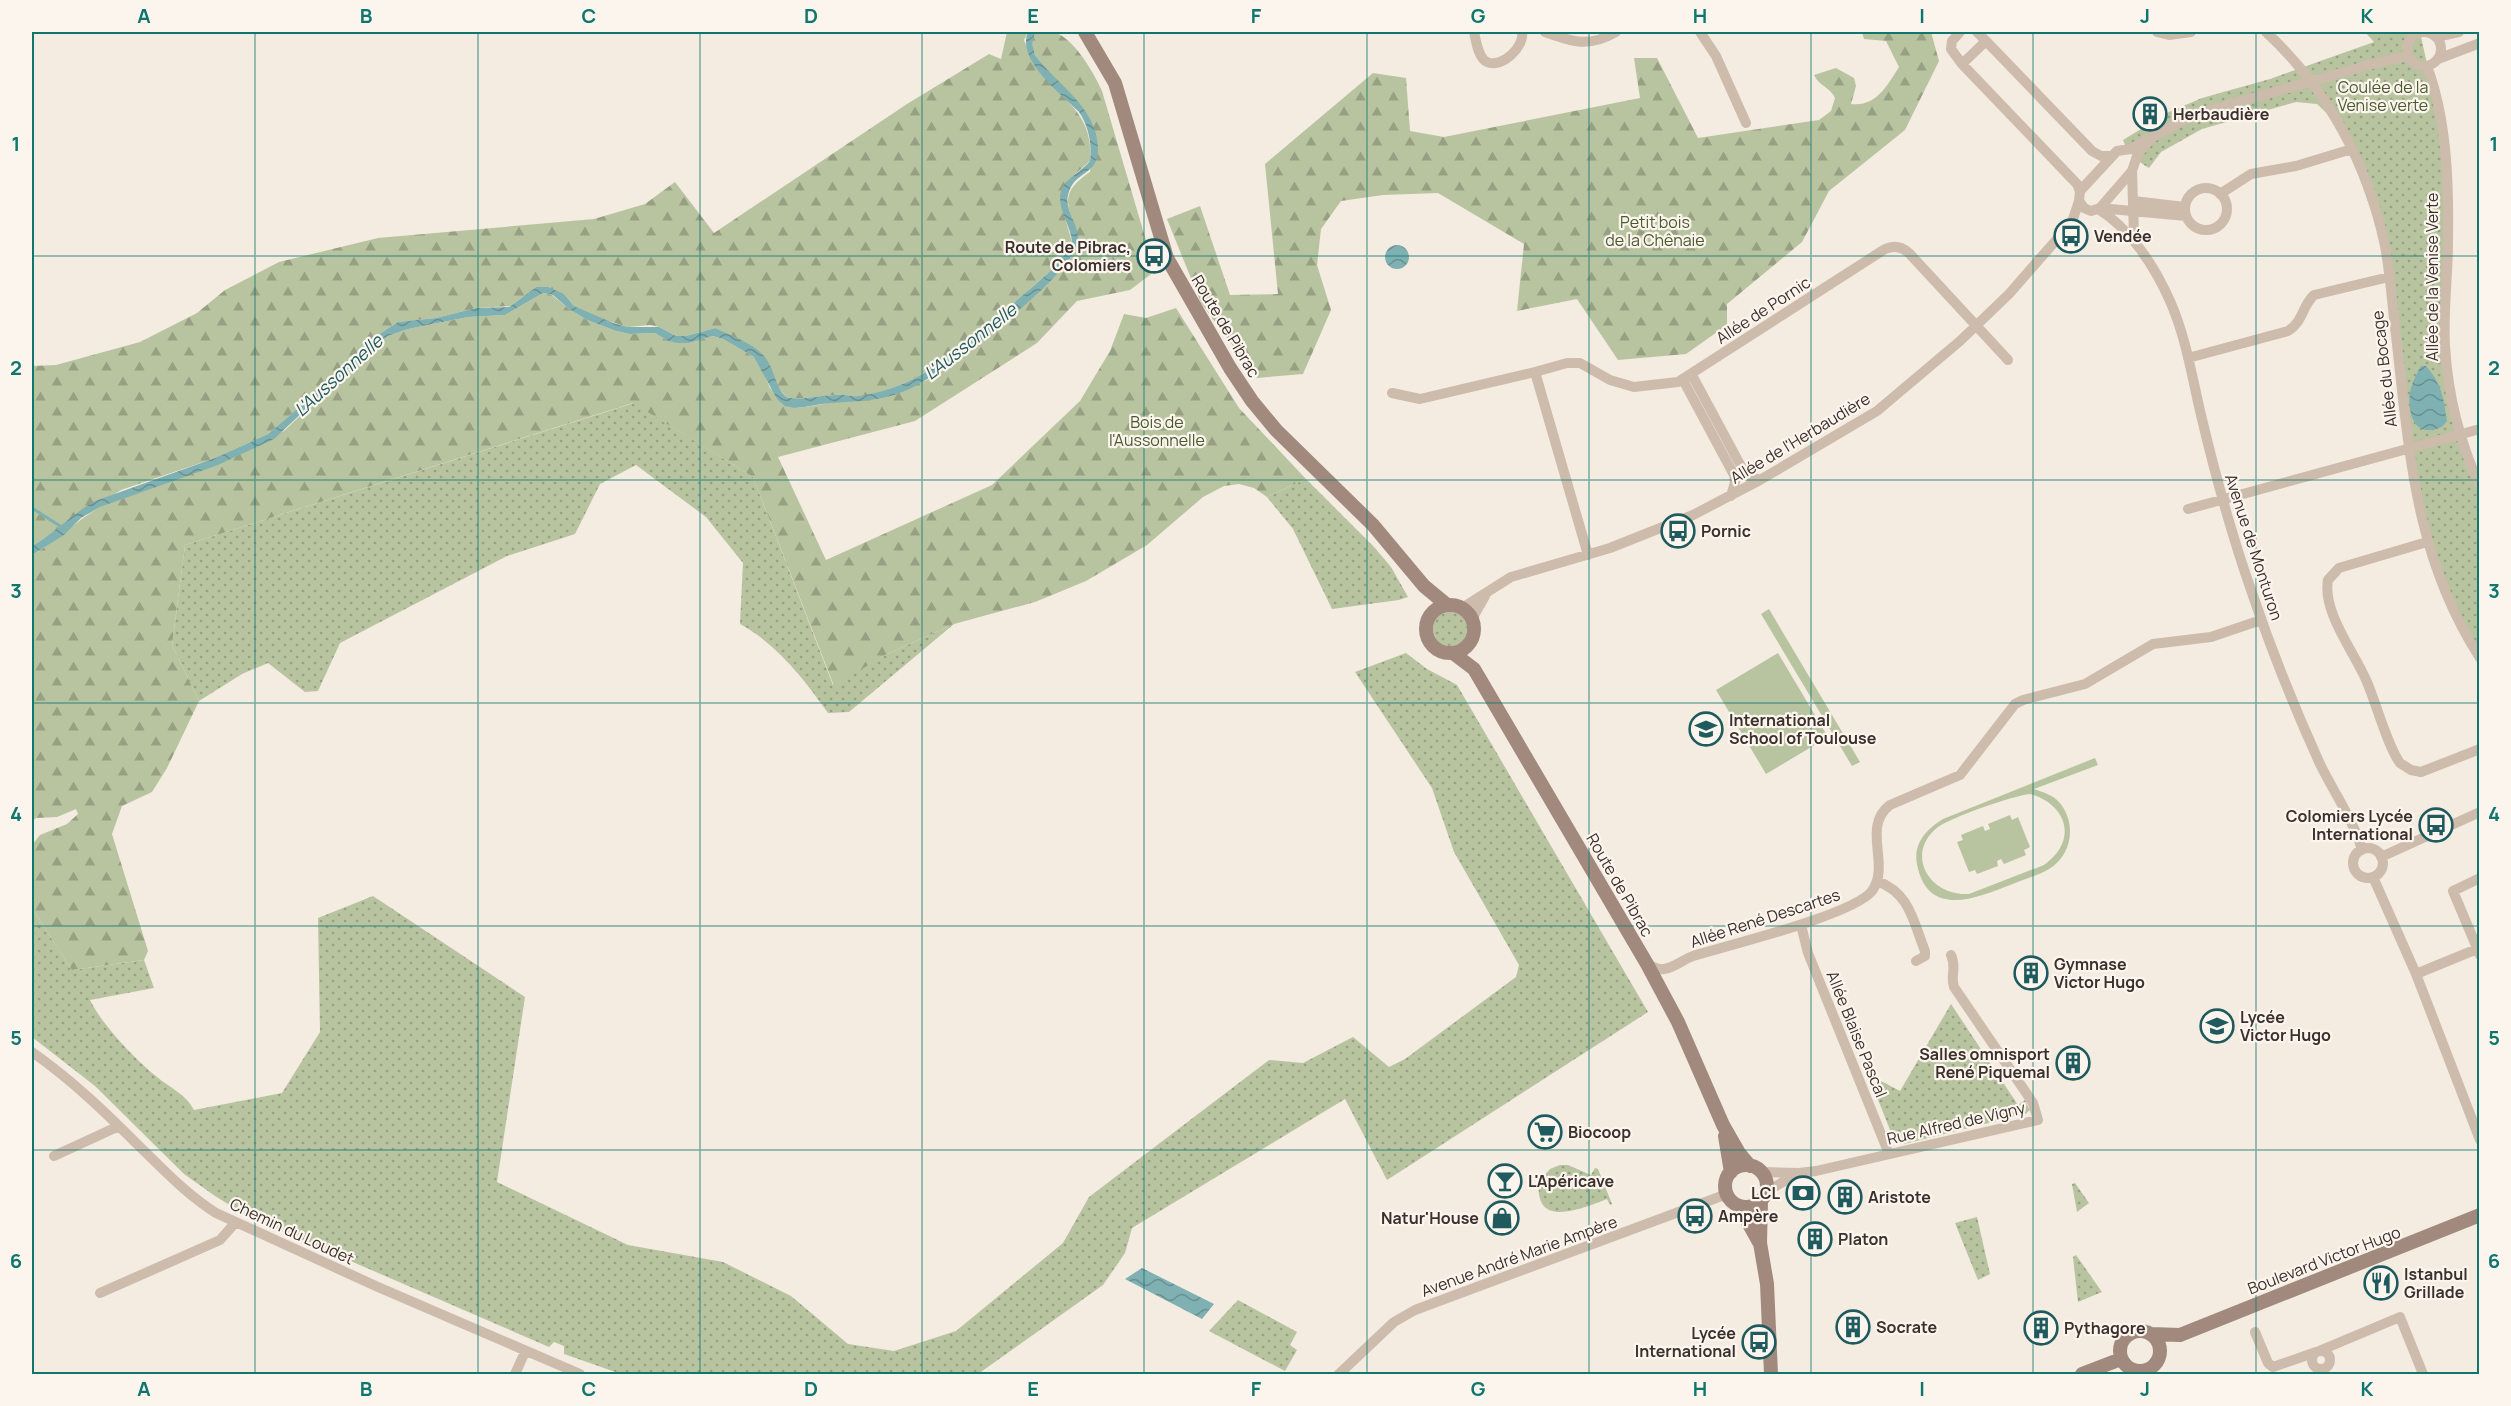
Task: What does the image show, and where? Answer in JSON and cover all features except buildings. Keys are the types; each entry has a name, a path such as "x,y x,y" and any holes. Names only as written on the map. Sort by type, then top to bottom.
{"main road":[{"name":"Route de Pibrac","path":"1085,32 1115,83 1167,258 1230,368 1252,401 1276,430 1373,525 1424,586 1447,605"},
{"name":"Route de Pibrac","path":"1424,586 1430,599 1430,615"},
{"path":"1447,605 1467,614 1474,631 1472,639 1464,648 1454,653 1440,651 1430,641 1426,628 1430,615 1437,609 1447,605"},
{"name":"Route de Pibrac","path":"1472,639 1470,650 1474,669 1647,964 1678,1022 1723,1125 1739,1153 1755,1169"},
{"name":"Route de Pibrac","path":"1454,653 1474,669"},
{"name":"Route de Pibrac","path":"1723,1125 1731,1172"},
{"path":"1760,1243 1739,1206 1726,1194 1725,1185 1731,1172 1738,1167 1755,1169 1766,1181 1760,1243 1767,1284 1771,1374"},
{"path":"1739,1206 1750,1207 1764,1196"},
{"name":"Boulevard Victor Hugo","path":"2160,1354 2180,1335 2480,1215"},
{"path":"2137,1330 2151,1334 2157,1341 2160,1354 2149,1372 2139,1371 2131,1369 2121,1359 2120,1346 2124,1337 2137,1330"},
{"name":"Boulevard Victor Hugo","path":"2151,1334 2180,1335"},
{"path":"1770,1354 1776,1361 1781,1374"},
{"path":"2082,1374 2121,1359"}],"street":[{"path":"1474,32 1482,57 1489,63 1513,54 1525,32"},
{"path":"1545,32 1580,43 1594,42 1616,32"},
{"path":"1700,32 1716,56 1746,123"},
{"path":"1960,32 1952,41 1951,49 1962,64 1986,41"},
{"path":"1977,32 2092,151 2101,156 2111,156"},
{"path":"2157,32 2169,35 2191,32"},
{"name":"Allée du Bocage","path":"2266,32 2291,57 2324,99 2352,149 2377,214 2389,277 2408,448 2417,504 2427,542 2456,616 2480,658"},
{"path":"2458,32 2413,34 2407,46 2408,56 2417,64 2427,66 2438,59 2480,43"},
{"path":"2430,33 2441,48 2438,59"},
{"path":"2080,196 2117,151 2127,150 2200,113 2408,56"},
{"name":"Avenue de Monturon","path":"1962,64 2077,184 2084,208 2096,209 2114,221 2138,248 2167,294 2178,321 2223,501 2261,620 2309,740 2362,850"},
{"name":"Allée de la Venise Verte","path":"2427,66 2433,81 2441,122 2448,182 2448,241 2444,300 2448,375 2459,435 2480,486"},
{"path":"2134,165 2151,139"},
{"path":"2220,194 2251,174 2296,166 2352,149"},
{"path":"2127,150 2134,165"},
{"name":"Avenue de Monturon","path":"2134,165 2134,235 2138,248"},
{"name":"Allée de l'Herbaudière","path":"1467,614 1488,592 1511,577 1588,555 1662,528 1731,496 1877,411 1977,325 2033,268 2072,222 2096,209 2134,165"},
{"path":"2206,188 2220,194 2226,207 2224,218 2209,230 2197,228 2186,212 2189,196 2198,189 2206,188"},
{"name":"Allée de l'Herbaudière","path":"2072,222 2080,196"},
{"path":"2096,209 2133,207 2186,212"},
{"name":"Allée de Pornic","path":"1392,393 1420,399 1575,363 1591,367 1610,380 1634,387 1661,386 1687,378 1890,247 1902,248 1909,253 1977,325"},
{"path":"2188,358 2288,331 2298,324 2307,303 2314,295 2389,277"},
{"path":"1977,325 2007,360"},
{"path":"1535,372 1588,555"},
{"path":"1687,378 1743,470 1749,476 1760,480"},
{"path":"1687,378 1734,475 1735,482 1731,496"},
{"path":"2188,509 2480,429"},
{"path":"2427,542 2339,568 2328,580 2329,594 2344,640 2366,678 2400,763 2411,770 2421,772 2480,749"},
{"path":"1916,961 1925,956 1925,951 1906,903 1893,887 1877,881 1876,824 1882,812 1890,805 1960,775 2015,704 2085,684 2153,644 2211,637 2261,620"},
{"path":"2381,857 2480,812"},
{"path":"2362,850 2374,850 2381,857 2382,866 2373,877 2363,878 2355,872 2353,860 2355,854 2362,850"},
{"path":"2373,877 2380,907 2416,974 2480,1140"},
{"path":"2416,974 2478,952 2453,891 2480,878"},
{"name":"Allée René Descartes","path":"1647,964 1658,969 1666,969 1687,958 1801,925 1856,904 1869,893 1877,881"},
{"name":"Allée Blaise Pascal","path":"1801,925 1808,953 1888,1154"},
{"name":"Rue Alfred de Vigny","path":"1755,1169 1799,1173 2037,1120 2033,1102 1954,987 1952,979 1955,966 1951,955"},
{"name":"Chemin du Loudet","path":"32,1052 67,1077 190,1194 209,1209 235,1223 525,1352 580,1374"},
{"path":"54,1156 119,1126"},
{"name":"Rue Alfred de Vigny","path":"1764,1196 1799,1173"},
{"name":"Avenue André Marie Ampère","path":"1339,1374 1394,1322 1415,1310 1726,1194"},
{"path":"100,1293 220,1240 235,1223"},
{"path":"2255,1332 2268,1363 2273,1367 2318,1352 2400,1317 2423,1374"},
{"path":"515,1374 525,1352"},
{"path":"2318,1352 2312,1358 2313,1365 2326,1371"}],"green space":[{"name":"Bois de l'Aussonnelle","path":"1052,31 1069,41 1089,66 1102,91 1155,271 1130,290 1077,301 1037,343 915,421 778,457 826,560 992,485 1080,401 1110,351 1124,314 1146,318 1176,308 1239,408 1306,479 1267,497 1254,488 1239,484 1224,486 1203,497 1147,545 1086,581 1035,602 954,624 885,655 834,686 753,477 633,403 185,545 172,645 199,701 167,768 152,792 122,806 112,834 148,951 144,960 72,970 32,908 32,845 40,835 67,824 78,814 76,809 57,817 36,818 32,821 32,555 100,507 284,431 366,353 388,336 408,329 468,317 505,315 543,293 552,295 587,320 616,331 630,334 655,333 668,341 689,343 713,336 723,339 754,357 760,364 770,388 795,408 829,403 925,381 957,360 1030,300 1067,263 1074,252 1075,228 1068,201 1070,192 1090,172 1095,131 1035,55 1031,44 1035,32"},
{"path":"1007,32 1028,32 1024,40 1036,67 1075,110 1087,131 1090,161 1067,181 1061,204 1072,242 1062,258 1041,280 965,346 925,373 882,391 859,396 786,397 774,381 768,362 715,328 686,336 676,336 650,325 628,327 595,317 574,306 564,294 536,287 510,306 476,308 436,318 398,322 370,340 318,391 268,434 215,458 121,490 32,546 32,366 56,365 140,342 197,313 225,290 279,262 378,238 594,219 645,204 675,182 714,233 907,104 989,54 1001,59"},
{"name":"Petit bois de la Chênaie","path":"1862,32 1931,32 1939,61 1905,130 1829,191 1802,242 1727,304 1727,325 1686,354 1618,360 1577,299 1517,311 1524,244 1438,193 1383,195 1341,201 1321,229 1317,265 1331,310 1303,374 1257,378 1201,303 1167,219 1200,206 1230,295 1278,294 1265,164 1373,73 1406,78 1410,131 1444,137 1640,98 1634,58 1657,58 1698,138 1819,120 1831,111 1835,98 1814,75 1836,68 1854,78 1856,86 1851,104 1860,104 1874,99 1885,88 1899,67 1886,41 1864,39"},
{"name":"Coulée de la Venise verte","path":"2365,32 2420,32 2442,132 2448,375 2479,486 2479,658 2427,542 2385,248 2341,127 2317,104 2296,102 2202,129 2161,152 2149,168 2133,156 2123,140 2169,112 2202,98 2270,79 2374,42"},
{"path":"634,403 753,477 833,685 885,655 954,624 849,712 828,713 778,652 740,624 743,563 706,517 636,465 600,484 575,534 507,556 340,643 318,691 305,692 268,663 242,674 199,701 172,645 185,545"},
{"path":"1306,479 1374,547 1391,567 1408,597 1332,609 1293,529 1267,497"},
{"path":"1769,609 1860,762 1852,766 1761,614"},
{"path":"1450,612 1462,617 1467,629 1462,641 1450,646 1438,641 1433,629 1438,617"},
{"path":"1406,653 1427,669 1457,685 1648,1012 1387,1180 1345,1099 1132,1228 1125,1253 1103,1285 978,1374 621,1374 564,1354 564,1346 554,1342 549,1347 249,1217 184,1174 95,1086 32,1037 32,908 72,970 144,960 154,988 90,1000 102,1020 129,1051 157,1077 182,1095 194,1110 282,1093 320,1032 318,918 373,896 525,997 497,1182 628,1245 723,1262 791,1296 848,1344 894,1351 956,1331 1063,1243 1089,1197 1269,1060 1303,1063 1353,1037 1389,1067 1405,1059 1516,977 1519,965 1454,852 1432,788 1355,672"},
{"path":"1778,653 1828,737 1766,774 1716,690"},
{"path":"2095,758 2098,765 2034,789 2058,801 2068,818 2070,837 2057,863 2035,876 1982,895 1968,899 1942,898 1931,892 1922,881 1916,856 1919,843 1932,827 1943,819","holes":["2030,794 2043,799 2060,815 2065,835 2055,856 2044,865 1969,894 1954,893 1942,888 1925,871 1922,860 1923,848 1928,837 1938,827 1969,813 2010,799"]},
{"path":"2010,815 2012,820 2018,817 2030,847 2024,850 2026,855 2004,864 2001,859 1997,861 1998,866 1977,874 1975,870 1969,872 1957,842 1963,840 1961,835 1983,826 1985,831 1990,829 1988,824"},
{"path":"1951,1004 2018,1105 2025,1100 2030,1110 2025,1114 1904,1144 1901,1138 1894,1140 1873,1087 1881,1081 1900,1091"},
{"path":"1568,1165 1591,1175 1595,1168 1598,1169 1612,1204 1610,1205 1607,1199 1586,1207 1562,1212 1552,1211 1544,1206 1540,1197 1539,1182 1550,1169"},
{"path":"2075,1183 2089,1203 2077,1212 2072,1184"},
{"path":"1977,1217 1990,1274 1978,1280 1955,1223"},
{"path":"2076,1255 2102,1292 2078,1302 2073,1257"},
{"path":"1238,1300 1297,1332 1290,1345 1297,1350 1285,1371 1209,1331"}],"water":[{"name":"L'Aussonnelle","path":"1028,32 1035,32 1032,44 1035,55 1086,112 1096,134 1097,158 1072,186 1067,201 1077,231 1078,243 1070,259 1030,301 947,366 907,390 870,400 795,408 785,406 777,399 754,357 723,339 713,336 689,343 678,343 668,341 655,333 630,334 616,331 587,320 569,309 553,295 543,293 505,315 468,317 408,329 388,336 366,353 274,439 218,465 100,507 81,518 64,535 32,555 32,546 95,501 215,458 268,434 318,391 370,340 398,322 436,318 476,308 509,307 536,287 548,287 564,294 574,306 628,327 659,327 676,336 686,336 715,328 743,341 763,354 786,397 859,396 882,391 925,373 965,346 1041,280 1062,258 1072,242 1061,205 1061,190 1071,177 1090,161 1089,136 1079,112 1051,86 1034,65 1028,54 1026,43"},
{"path":"1397,245 1402,246 1408,252 1408,262 1402,268 1397,269 1392,268 1386,262 1385,257 1386,252 1392,246"},
{"path":"2421,366 2426,366 2431,373 2439,385 2443,398 2447,421 2434,430 2419,427 2410,409 2411,388"},
{"path":"1142,1268 1214,1304 1202,1319 1125,1279"}],"waterway":[{"path":"32,508 63,528"}],"place":[{"name":"Herbaudière","path":"2150,114"},
{"name":"Vendée","path":"2071,236"},
{"name":"Route de Pibrac, Colomiers","path":"1154,256"},
{"name":"Pornic","path":"1678,531"},
{"name":"International School of Toulouse","path":"1706,729"},
{"name":"Colomiers Lycée International","path":"2436,825"},
{"name":"Gymnase Victor Hugo","path":"2031,973"},
{"name":"Lycée Victor Hugo","path":"2217,1026"},
{"name":"Salles omnisport René Piquemal","path":"2073,1063"},
{"name":"Biocoop","path":"1545,1132"},
{"name":"L'Apéricave","path":"1505,1181"},
{"name":"LCL","path":"1803,1193"},
{"name":"Aristote","path":"1845,1197"},
{"name":"Ampère","path":"1695,1216"},
{"name":"Natur'House","path":"1502,1218"},
{"name":"Platon","path":"1815,1239"},
{"name":"Istanbul Grillade","path":"2381,1283"},
{"name":"Socrate","path":"1853,1327"},
{"name":"Pythagore","path":"2041,1328"},
{"name":"Lycée International","path":"1759,1342"}]}
